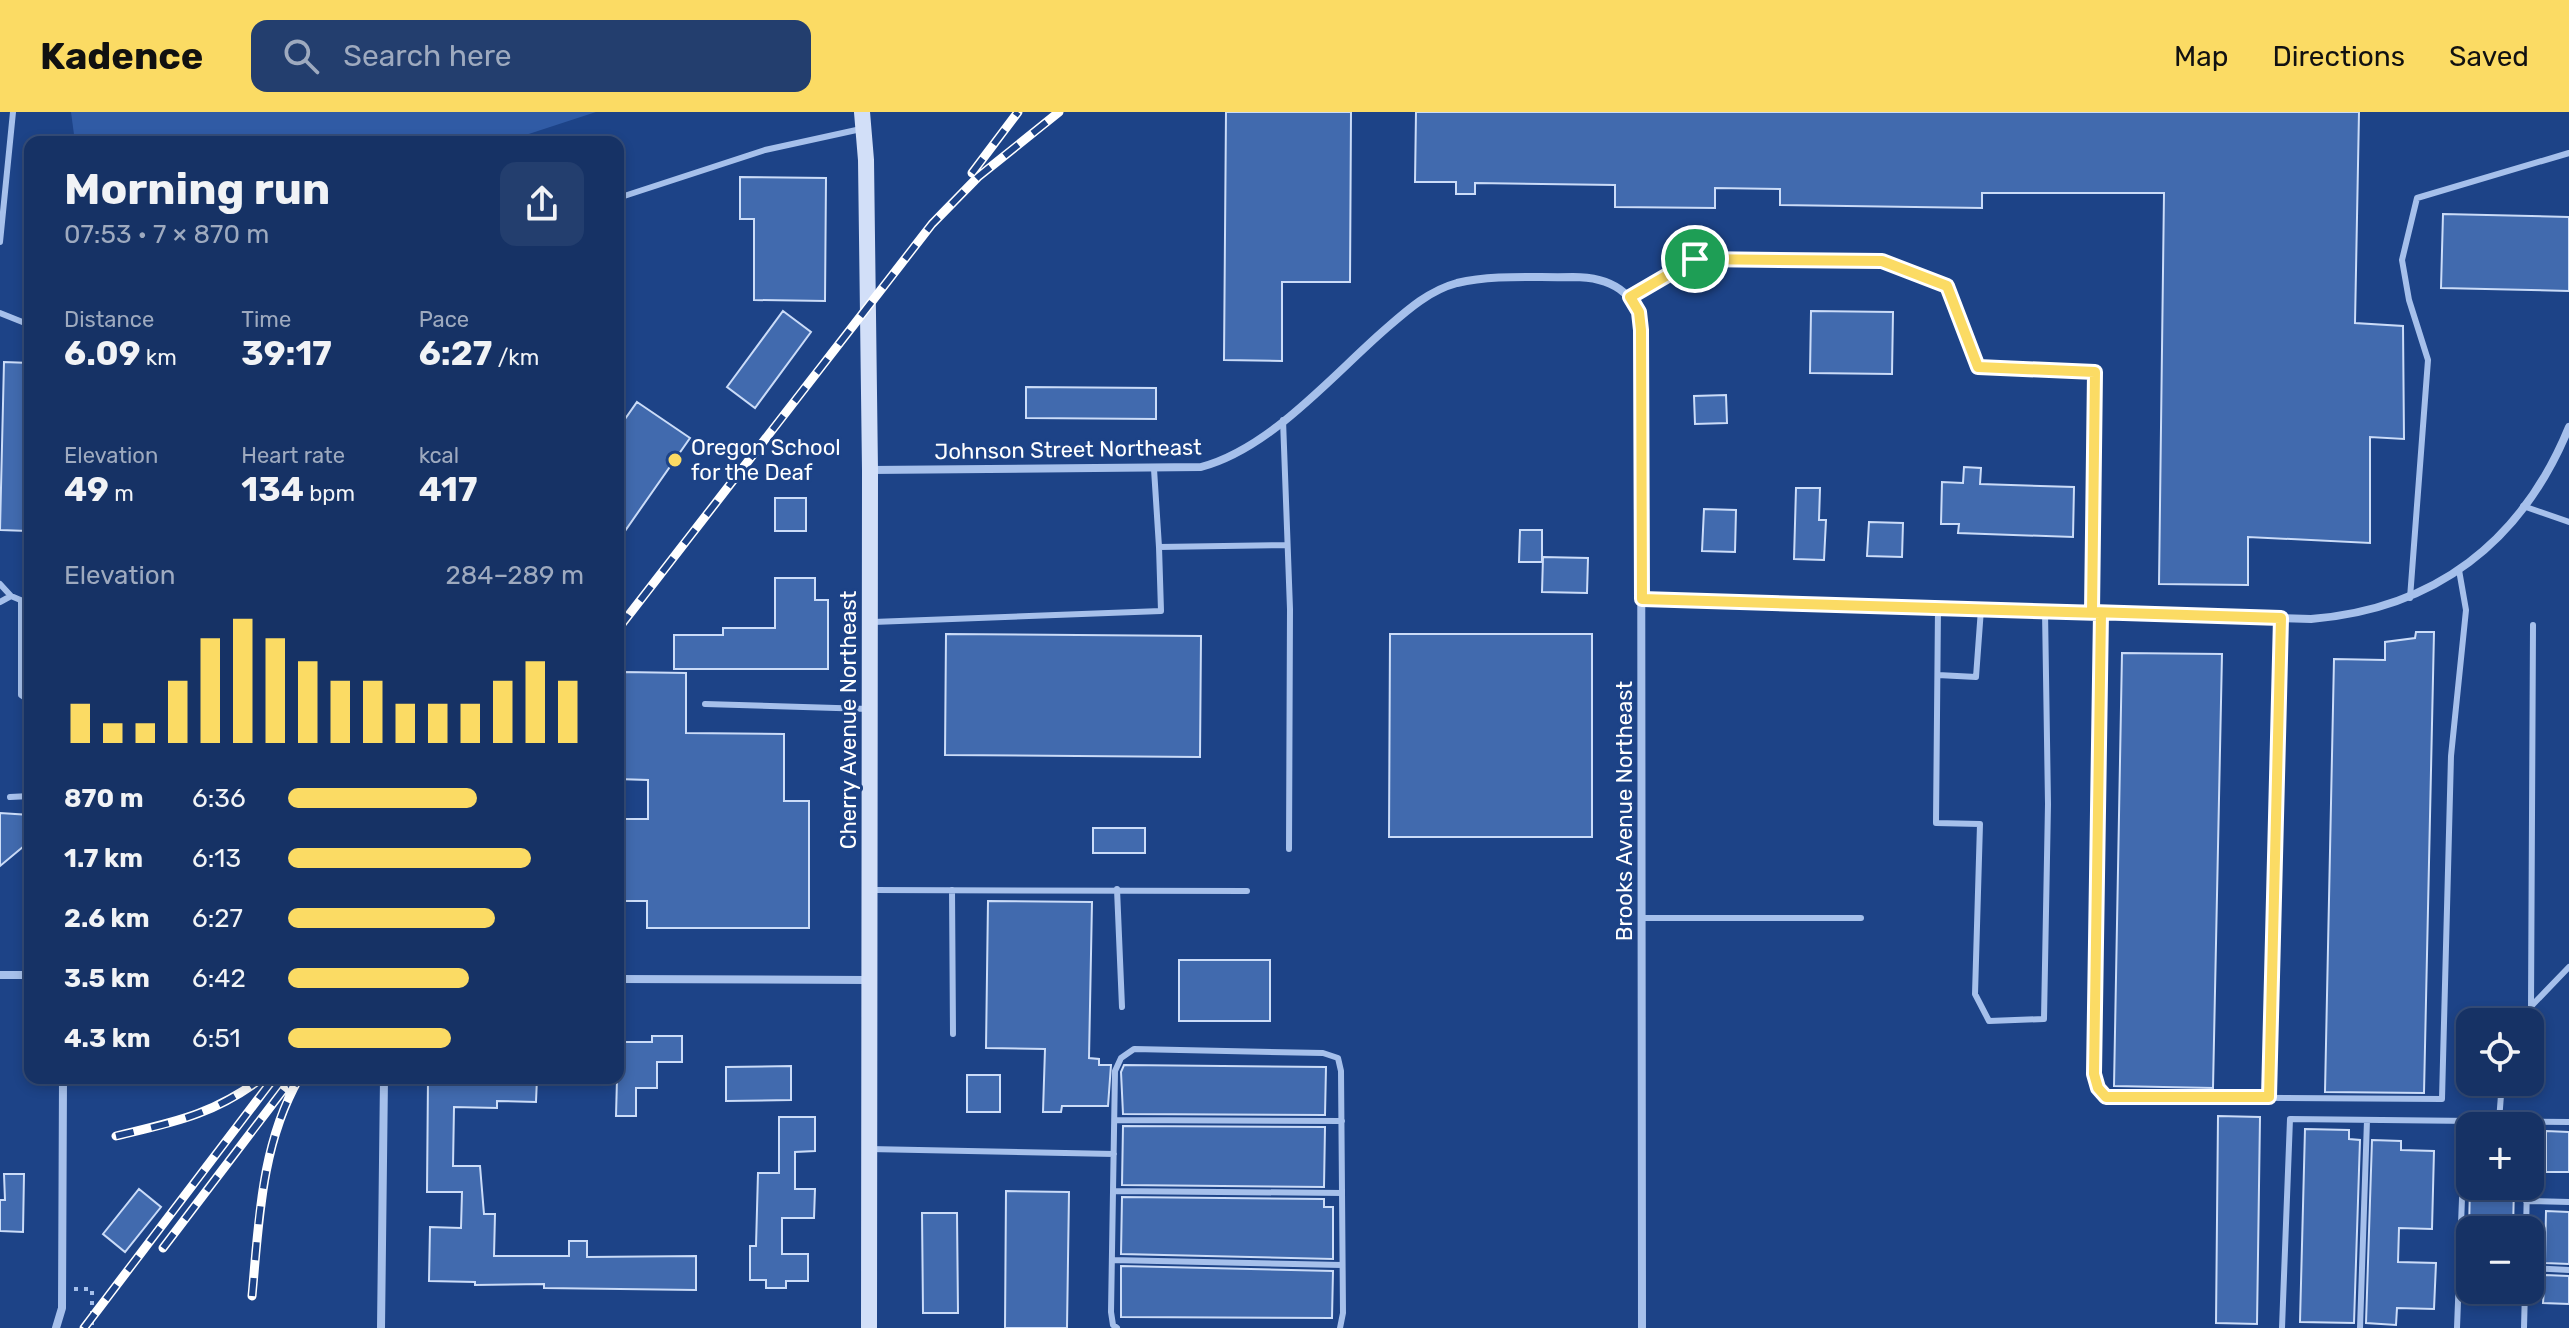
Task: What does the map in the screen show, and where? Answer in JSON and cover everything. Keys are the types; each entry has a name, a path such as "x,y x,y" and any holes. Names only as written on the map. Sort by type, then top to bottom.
{"main road":[{"name":"Cherry Avenue Northeast","path":"862,120 870,470 869,1328"}],"street":[{"name":"Johnson Street Northeast","path":"870,470 1201,467 1245,450 1411,307 1456,284 1490,278 1583,277 1615,285 1630,297"},
{"name":"Brooks Avenue Northeast","path":"1630,297 1639,312 1641,330 1642,1328"},
{"path":"1642,599 2281,618 2350,616 2410,598 2481,554 2552,469 2569,427"},
{"path":"0,975 24,975"},
{"path":"624,979 869,980"},
{"path":"56,1328 62,1308 63,1084"},
{"path":"381,1328 384,1084"}],"lane":[{"path":"0,242 13,112"},
{"path":"624,196 862,120"},
{"path":"2410,598 2428,360 2409,300 2402,260 2417,198 2569,153"},
{"path":"1630,297 1695,259 1882,261 1947,286 1978,367 2095,372 2094,1074 2098,1088 2106,1097 2442,1099 2451,756 2466,610 2459,570"},
{"path":"0,313 24,323"},
{"path":"1283,420 1289,849"},
{"path":"870,622 1161,611 1154,469"},
{"path":"2523,506 2569,522"},
{"path":"1159,547 1287,545"},
{"path":"0,584 11,596 24,601"},
{"path":"0,602 11,596"},
{"path":"21,600 19,674 21,695 24,697"},
{"path":"1938,608 1936,823 1980,824 1975,994 1989,1021 2044,1019 2048,804 2045,611"},
{"path":"1938,675 1976,677 1981,609"},
{"path":"2269,1097 2281,618"},
{"path":"2531,1006 2533,625"},
{"path":"705,704 870,709"},
{"path":"10,797 24,796"},
{"path":"1117,889 1122,1007"},
{"path":"869,890 1247,891"},
{"path":"952,890 953,1034"},
{"path":"1641,918 1861,918"},
{"path":"2531,1006 2569,967"},
{"path":"1117,1328 1113,1325 1111,1312 1115,1071 1121,1058 1134,1049 1330,1055 1338,1058 1342,1121 1340,1328"},
{"path":"2282,1328 2290,1119 2456,1121"},
{"path":"1115,1120 1342,1121"},
{"path":"2360,1328 2367,1120"},
{"path":"2544,1123 2569,1122"},
{"path":"869,1149 1114,1154"},
{"path":"1114,1191 1342,1193"},
{"path":"2457,1328 2462,1200"},
{"path":"2526,1216 2526,1201 2569,1202"},
{"path":"1112,1260 1342,1265"},
{"path":"2544,1269 2569,1270"},
{"path":"2524,1328 2525,1304"}],"path":[{"path":"62,1289 92,1289 92,1328"}],"shaded area":[{"path":"71,112 596,112 522,136 74,136"}],"building":[{"path":"1226,112 1351,112 1350,282 1282,282 1282,361 1224,360"},
{"path":"1416,112 2359,112 2355,323 2403,326 2404,439 2370,437 2370,543 2248,537 2248,585 2159,584 2164,193 1982,193 1982,208 1780,205 1780,189 1715,188 1715,208 1615,207 1615,185 1475,183 1475,194 1456,194 1456,182 1415,182"},
{"path":"740,177 826,178 825,301 754,300 754,219 740,219"},
{"path":"2443,214 2569,217 2569,291 2441,288"},
{"path":"783,311 811,332 755,408 727,387"},
{"path":"1811,311 1893,312 1892,374 1810,373"},
{"path":"4,362 24,363 24,531 0,530"},
{"path":"1026,387 1156,388 1156,419 1026,418"},
{"path":"1726,395 1727,423 1695,424 1694,396"},
{"path":"637,402 690,438 624,532 624,420"},
{"path":"1964,467 1981,468 1980,484 2074,487 2073,537 1958,533 1959,524 1941,524 1942,482 1963,483"},
{"path":"1796,488 1820,488 1819,520 1826,520 1824,560 1794,559"},
{"path":"775,498 806,498 806,531 775,531"},
{"path":"1704,509 1736,510 1735,552 1702,551"},
{"path":"1869,522 1903,523 1902,557 1867,556"},
{"path":"1520,530 1542,530 1542,562 1519,562"},
{"path":"1543,557 1588,558 1587,593 1542,592"},
{"path":"775,578 815,578 815,600 828,600 828,669 674,669 674,635 723,635 723,628 775,628"},
{"path":"2416,632 2434,632 2424,1093 2325,1092 2334,659 2385,660 2385,642 2415,638"},
{"path":"946,634 1201,636 1200,757 945,755"},
{"path":"1390,634 1592,634 1592,837 1389,837"},
{"path":"2122,653 2222,654 2213,1088 2114,1086"},
{"path":"624,672 686,673 686,733 784,734 784,801 809,801 809,928 647,928 647,901 624,901 624,819 648,819 648,780 624,779"},
{"path":"0,813 24,815 24,846 0,866"},
{"path":"1093,828 1145,828 1145,853 1093,853"},
{"path":"988,901 1092,902 1089,1058 1099,1059 1099,1065 1111,1065 1108,1106 1062,1106 1061,1112 1043,1112 1045,1049 986,1048"},
{"path":"1179,960 1270,960 1270,1021 1179,1021"},
{"path":"652,1036 682,1036 682,1062 657,1062 657,1088 636,1088 636,1116 616,1116 617,1084 624,1084 624,1042 652,1042"},
{"path":"1124,1065 1326,1067 1325,1115 1123,1114 1121,1072"},
{"path":"791,1066 791,1100 726,1101 726,1067"},
{"path":"967,1075 1000,1075 1000,1112 967,1112"},
{"path":"428,1084 537,1084 536,1102 497,1101 497,1108 454,1107 453,1166 480,1166 484,1214 495,1214 494,1256 569,1256 569,1241 587,1241 587,1257 696,1256 696,1290 544,1288 544,1284 475,1285 475,1282 429,1281 430,1227 461,1228 462,1192 427,1192"},
{"path":"2218,1116 2260,1117 2257,1324 2216,1323"},
{"path":"779,1117 815,1117 815,1151 795,1152 795,1189 815,1189 814,1218 782,1218 782,1254 808,1254 808,1281 786,1281 786,1288 766,1288 766,1280 750,1280 750,1246 756,1246 758,1173 779,1173"},
{"path":"1123,1126 1325,1127 1324,1187 1122,1185"},
{"path":"2305,1129 2349,1130 2349,1139 2360,1140 2354,1323 2300,1322"},
{"path":"2546,1131 2569,1132 2569,1172 2546,1172"},
{"path":"2372,1140 2401,1141 2401,1150 2434,1151 2432,1229 2399,1228 2398,1262 2436,1263 2434,1309 2397,1308 2396,1325 2366,1323"},
{"path":"4,1174 24,1174 23,1232 0,1231 0,1200 5,1200"},
{"path":"139,1189 161,1207 125,1252 103,1234"},
{"path":"1006,1191 1069,1192 1067,1328 1005,1328"},
{"path":"1122,1197 1324,1199 1324,1207 1333,1207 1333,1259 1121,1254"},
{"path":"2470,1200 2514,1200 2513,1216 2469,1216"},
{"path":"2546,1211 2569,1212 2569,1264 2545,1263"},
{"path":"922,1213 957,1213 958,1313 923,1313"},
{"path":"1121,1266 1333,1271 1332,1318 1121,1317"},
{"path":"2545,1275 2569,1276 2569,1304 2544,1303"}],"railway":[{"path":"972,173 1018,112"},
{"path":"624,621 932,224 978,177 1059,112"},
{"path":"116,1136 210,1109 254,1084"},
{"path":"84,1328 269,1084"},
{"path":"252,1296 269,1157 286,1104 296,1084"},
{"path":"163,1248 284,1089"}],"place":[{"name":"Oregon School for the Deaf","path":"675,460"}],"route":[{"path":"1695,259 1882,261 1947,286 1978,367 2095,372 2092,612 2281,618 2276,939 2269,1097 2106,1097 2098,1088 2094,1074 2101,613 1642,599 1641,330 1639,312 1630,297 1695,259"}]}
